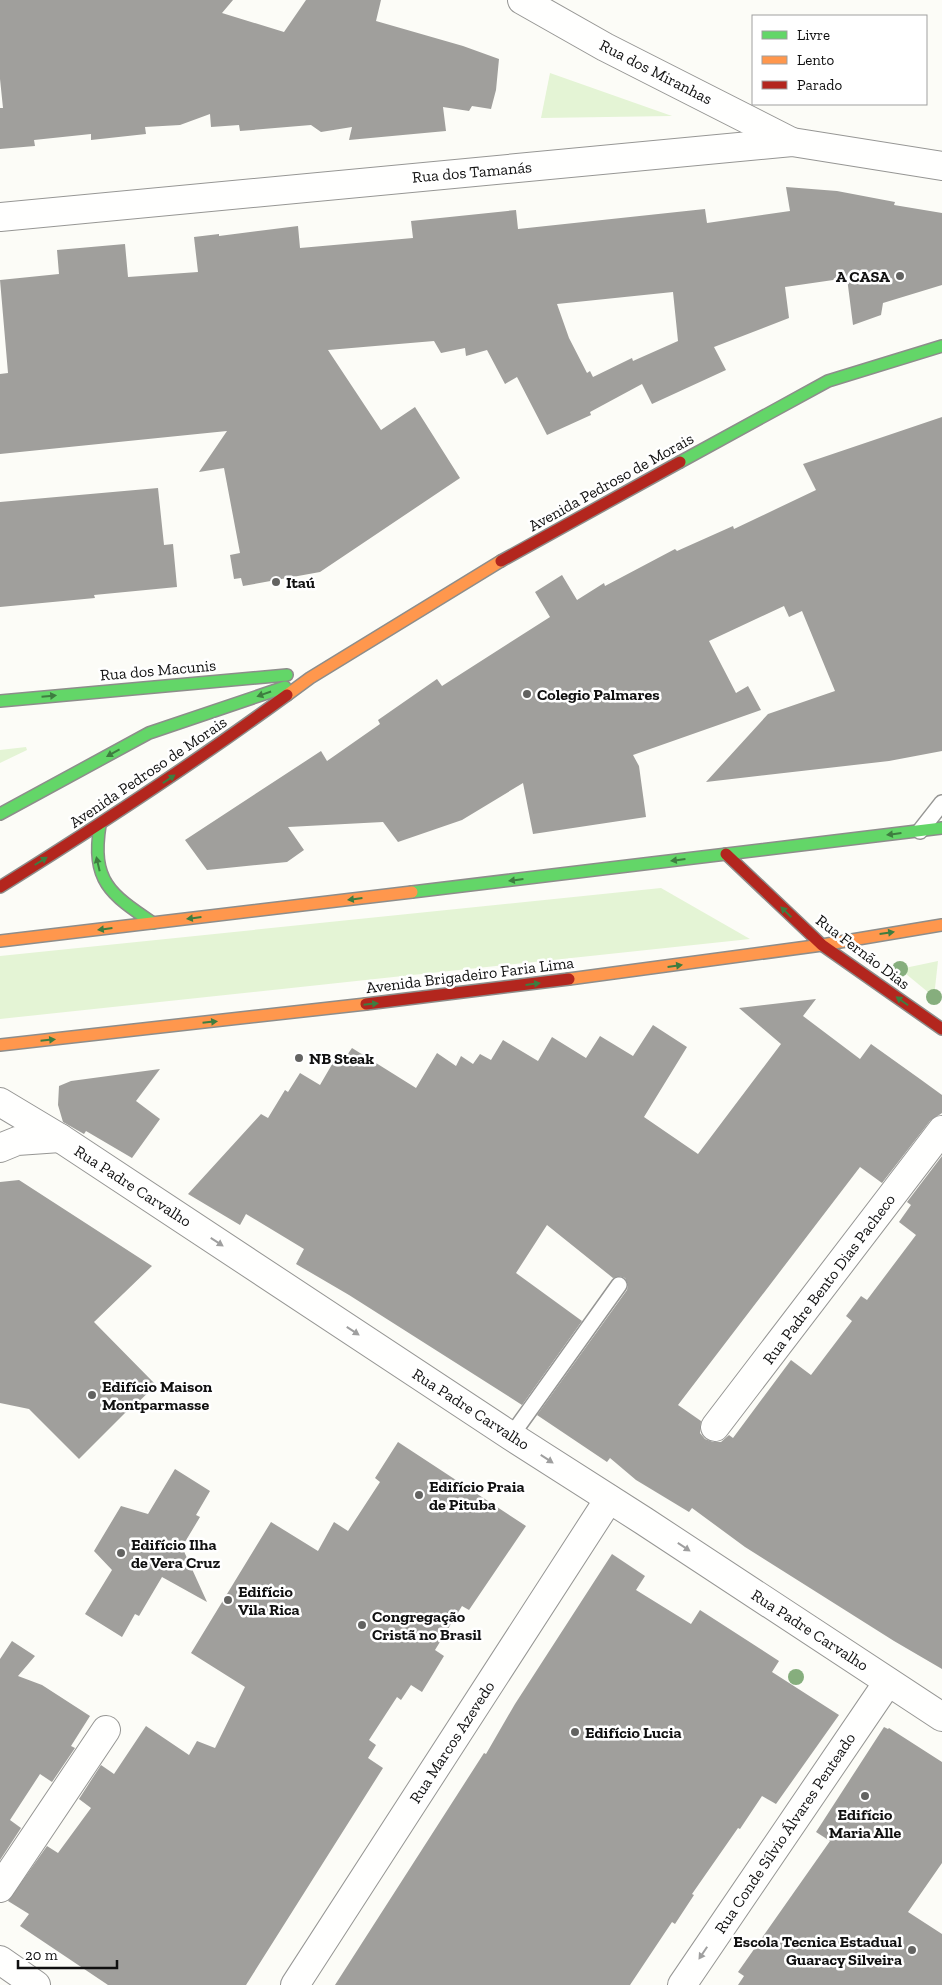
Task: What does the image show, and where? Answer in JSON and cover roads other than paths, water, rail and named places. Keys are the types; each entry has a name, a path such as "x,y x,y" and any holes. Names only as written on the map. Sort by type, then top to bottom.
{"main road":[{"name":"Avenida Pedroso de Morais","path":"0,887 100,825 211,751 315,675 504,559 828,381 942,346"},
{"name":"Avenida Pedroso de Morais","path":"0,814 149,733 315,675"},
{"name":"Rua dos Macunis","path":"0,701 315,675"},
{"path":"100,825 95,844 96,856 100,872 108,888 153,923"},
{"path":"0,941 942,828"},
{"name":"Rua Fernão Dias","path":"726,854 822,945 942,1029"},
{"name":"Avenida Brigadeiro Faria Lima","path":"0,1045 467,993 822,945 874,934 942,925"}],"street":[{"name":"Rua dos Miranhas","path":"522,0 605,47 792,142"},
{"name":"Rua dos Tamanás","path":"0,217 792,142 942,166"},
{"name":"Rua Padre Carvalho","path":"0,1102 60,1138 511,1436 942,1716"},
{"name":"Rua Padre Bento Dias Pacheco","path":"715,1428 942,1130"},
{"path":"0,1148 17,1141 60,1138"},
{"name":"Rua Marcos Azevedo","path":"295,1985 609,1499"},
{"name":"Rua Conde Sílvio Álvares Penteado","path":"682,1985 888,1682"},
{"path":"0,1888 106,1730"},
{"path":"0,1960 36,1985"}],"lane":[{"path":"920,831 942,803"},
{"path":"511,1436 619,1285"}],"place":[{"name":"A CASA","path":"900,276"},
{"name":"Itaú","path":"276,582"},
{"name":"Colegio Palmares","path":"527,694"},
{"name":"NB Steak","path":"299,1058"},
{"name":"Edifício Maison Montparmasse","path":"92,1395"},
{"name":"Edifício Praia de Pituba","path":"419,1495"},
{"name":"Edifício Ilha de Vera Cruz","path":"121,1553"},
{"name":"Edifício Vila Rica","path":"228,1600"},
{"name":"Congregação Cristã no Brasil","path":"362,1625"},
{"name":"Edifício Lucia","path":"575,1732"},
{"name":"Edifício Maria Alle","path":"865,1796"},
{"name":"Escola Tecnica Estadual Guaracy Silveira","path":"912,1950"}]}
